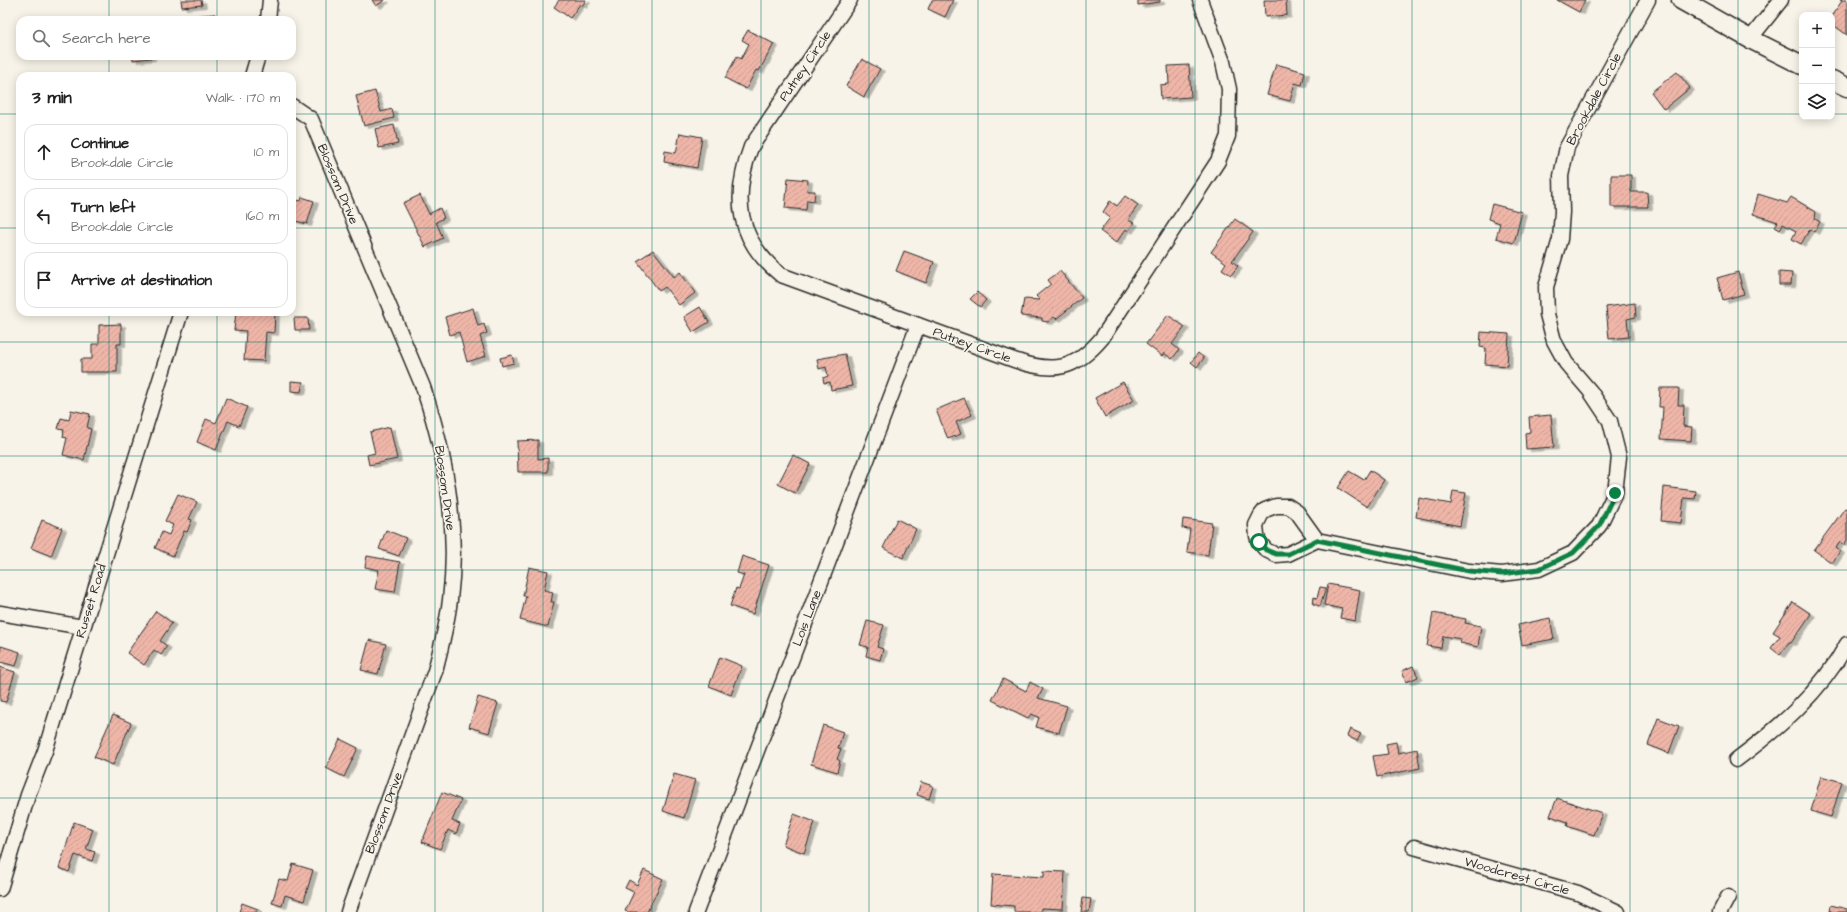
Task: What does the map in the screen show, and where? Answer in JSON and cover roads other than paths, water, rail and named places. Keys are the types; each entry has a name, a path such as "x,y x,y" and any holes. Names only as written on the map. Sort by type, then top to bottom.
{"street":[{"path":"268,16 270,0"},
{"name":"Putney Circle","path":"850,0 751,147 742,179 741,218 748,236 766,264 781,275 1034,367 1061,366 1073,363 1082,358 1095,346 1112,324 1218,161 1228,136 1230,90 1223,62 1200,0"},
{"name":"Brookdale Circle","path":"1317,540 1469,571 1502,574 1539,569 1573,553 1599,526 1615,493 1619,458 1610,421 1590,391 1566,363 1554,341 1547,314 1546,287 1560,239 1562,212 1561,176 1567,147 1648,0"},
{"path":"1681,0 1750,39 1799,64"},
{"path":"1750,39 1781,0"},
{"path":"253,72 257,60"},
{"path":"1835,82 1847,88"},
{"name":"Blossom Drive","path":"296,109 311,119 423,387 437,429 451,516 452,572 450,599 442,644 435,671 348,912"},
{"name":"Russet Road","path":"0,889 180,316"},
{"name":"Lois Lane","path":"696,912 918,325"},
{"path":"0,613 82,627"},
{"path":"1736,760 1769,736 1811,695 1838,660 1847,644"},
{"name":"Woodcrest Circle","path":"1414,847 1578,893 1618,912"},
{"path":"1720,912 1728,897"}]}
